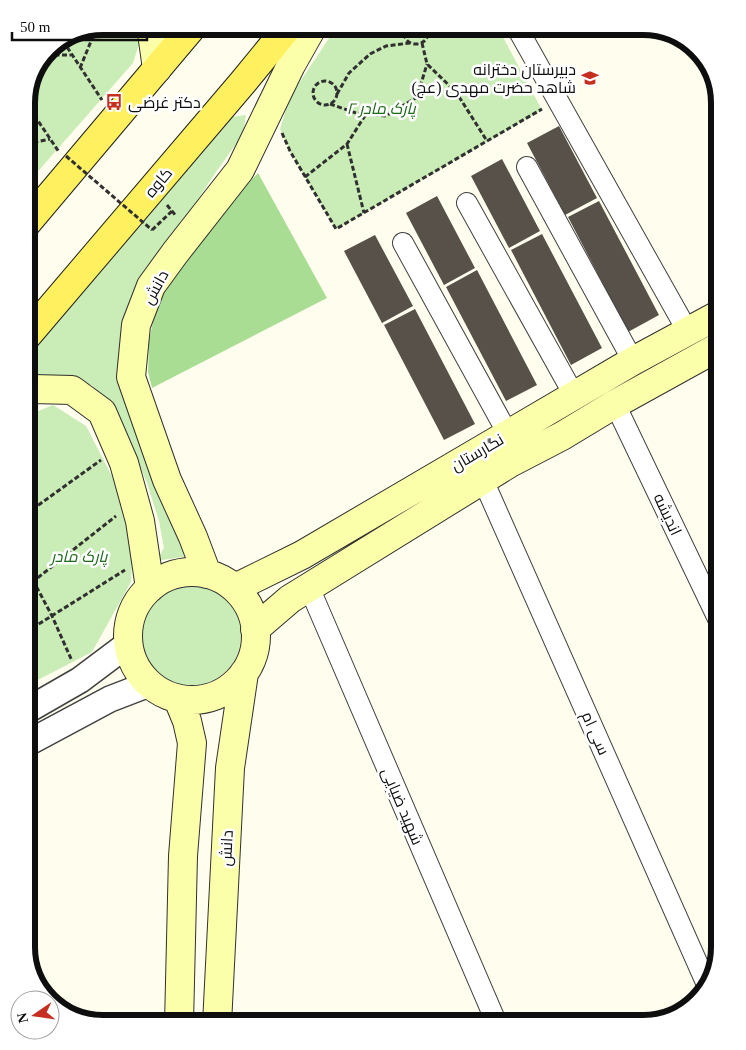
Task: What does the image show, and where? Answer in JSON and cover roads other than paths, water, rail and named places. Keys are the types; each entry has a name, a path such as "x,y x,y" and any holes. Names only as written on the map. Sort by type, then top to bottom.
{"main road":[{"path":"152,35 157,69"},
{"path":"35,211 69,163 115,119 185,35"},
{"name":"کاوه","path":"35,326 282,35"},
{"name":"دانش","path":"207,574 193,537 167,480 131,377 136,325 151,286 240,170 291,65 308,35"},
{"name":"نگارستان","path":"234,588 302,555 574,395 711,319"},
{"name":"نگارستان","path":"255,629 290,599 510,463 562,436 711,351"},
{"path":"35,389 72,390 102,412 124,463 135,501 140,521 150,588"},
{"path":"187,572 207,574 222,580 234,588 245,600 252,614 255,629 255,645 251,660 244,674 231,687 215,696 196,700 178,699 162,694 138,672 131,659 128,644 129,623 136,604 150,588 167,577 187,572"},
{"name":"دانش","path":"217,1015 230,768 244,674"},
{"path":"178,699 188,722 192,743 183,856 179,1015"}],"street":[{"path":"521,35 688,332"},
{"path":"527,167 633,361"},
{"path":"466,203 574,395"},
{"path":"402,243 508,434"},
{"name":"اندیشه","path":"616,404 711,604"},
{"name":"سی ام","path":"483,480 704,977"},
{"name":"شهید ضیایی","path":"309,587 493,1015"},
{"path":"35,706 80,680 128,644"},
{"path":"35,739 110,699 149,684"}],"place":[{"name":"دبیرستان دخترانه شاهد حضرت مهدی (عج)","path":"590,78"},
{"name":"دکتر غرضی","path":"114,102"}],"park label":[{"name":"پارک مادر ۲","path":"381,108"},
{"name":"پارک مادر","path":"79,556"}]}
